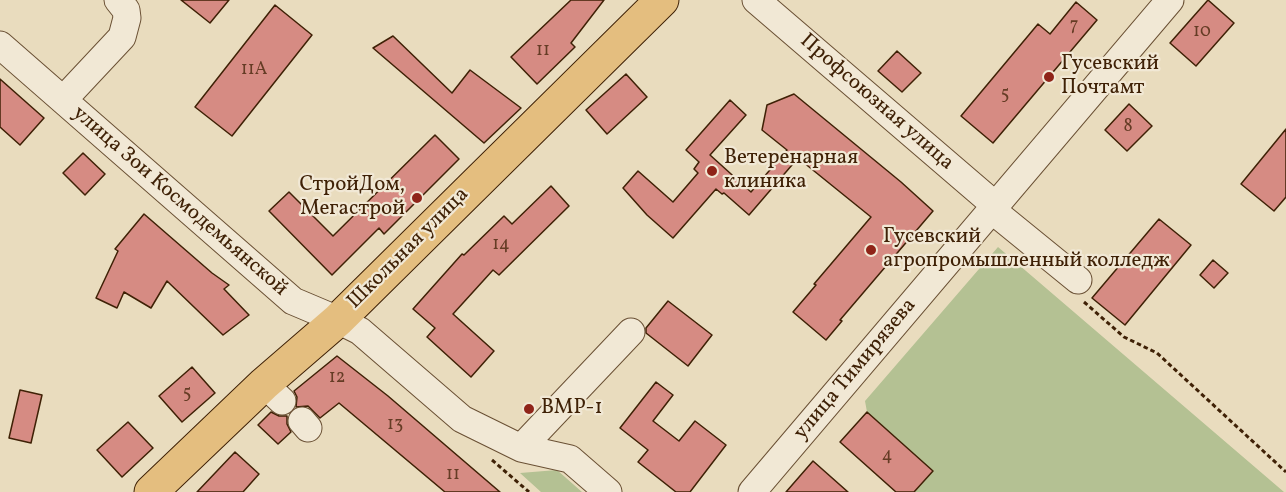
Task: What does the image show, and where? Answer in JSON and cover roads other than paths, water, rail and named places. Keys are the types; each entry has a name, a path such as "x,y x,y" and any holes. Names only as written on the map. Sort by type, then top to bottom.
{"main road":[{"name":"Школьная улица","path":"151,492 273,393 338,320 662,0"}],"street":[{"path":"63,100 122,37 127,18 126,10 118,0"},
{"name":"Профсоюзная улица","path":"756,0 994,208 1080,290"},
{"name":"улица Тимирязева","path":"752,492 1170,0"},
{"name":"улица Зои Космодемьянской","path":"0,45 293,301 360,331 462,419 521,448 570,459 608,492"},
{"path":"521,448 631,332"}],"place":[{"name":"Гусевский Почтамт","path":"1049,77"},
{"name":"Ветеренарная клиника","path":"712,171"},
{"name":"СтройДом, Мегастрой","path":"417,198"},
{"name":"Гусевский агропромышленный колледж","path":"871,250"},
{"name":"BMP-1","path":"529,409"}]}
